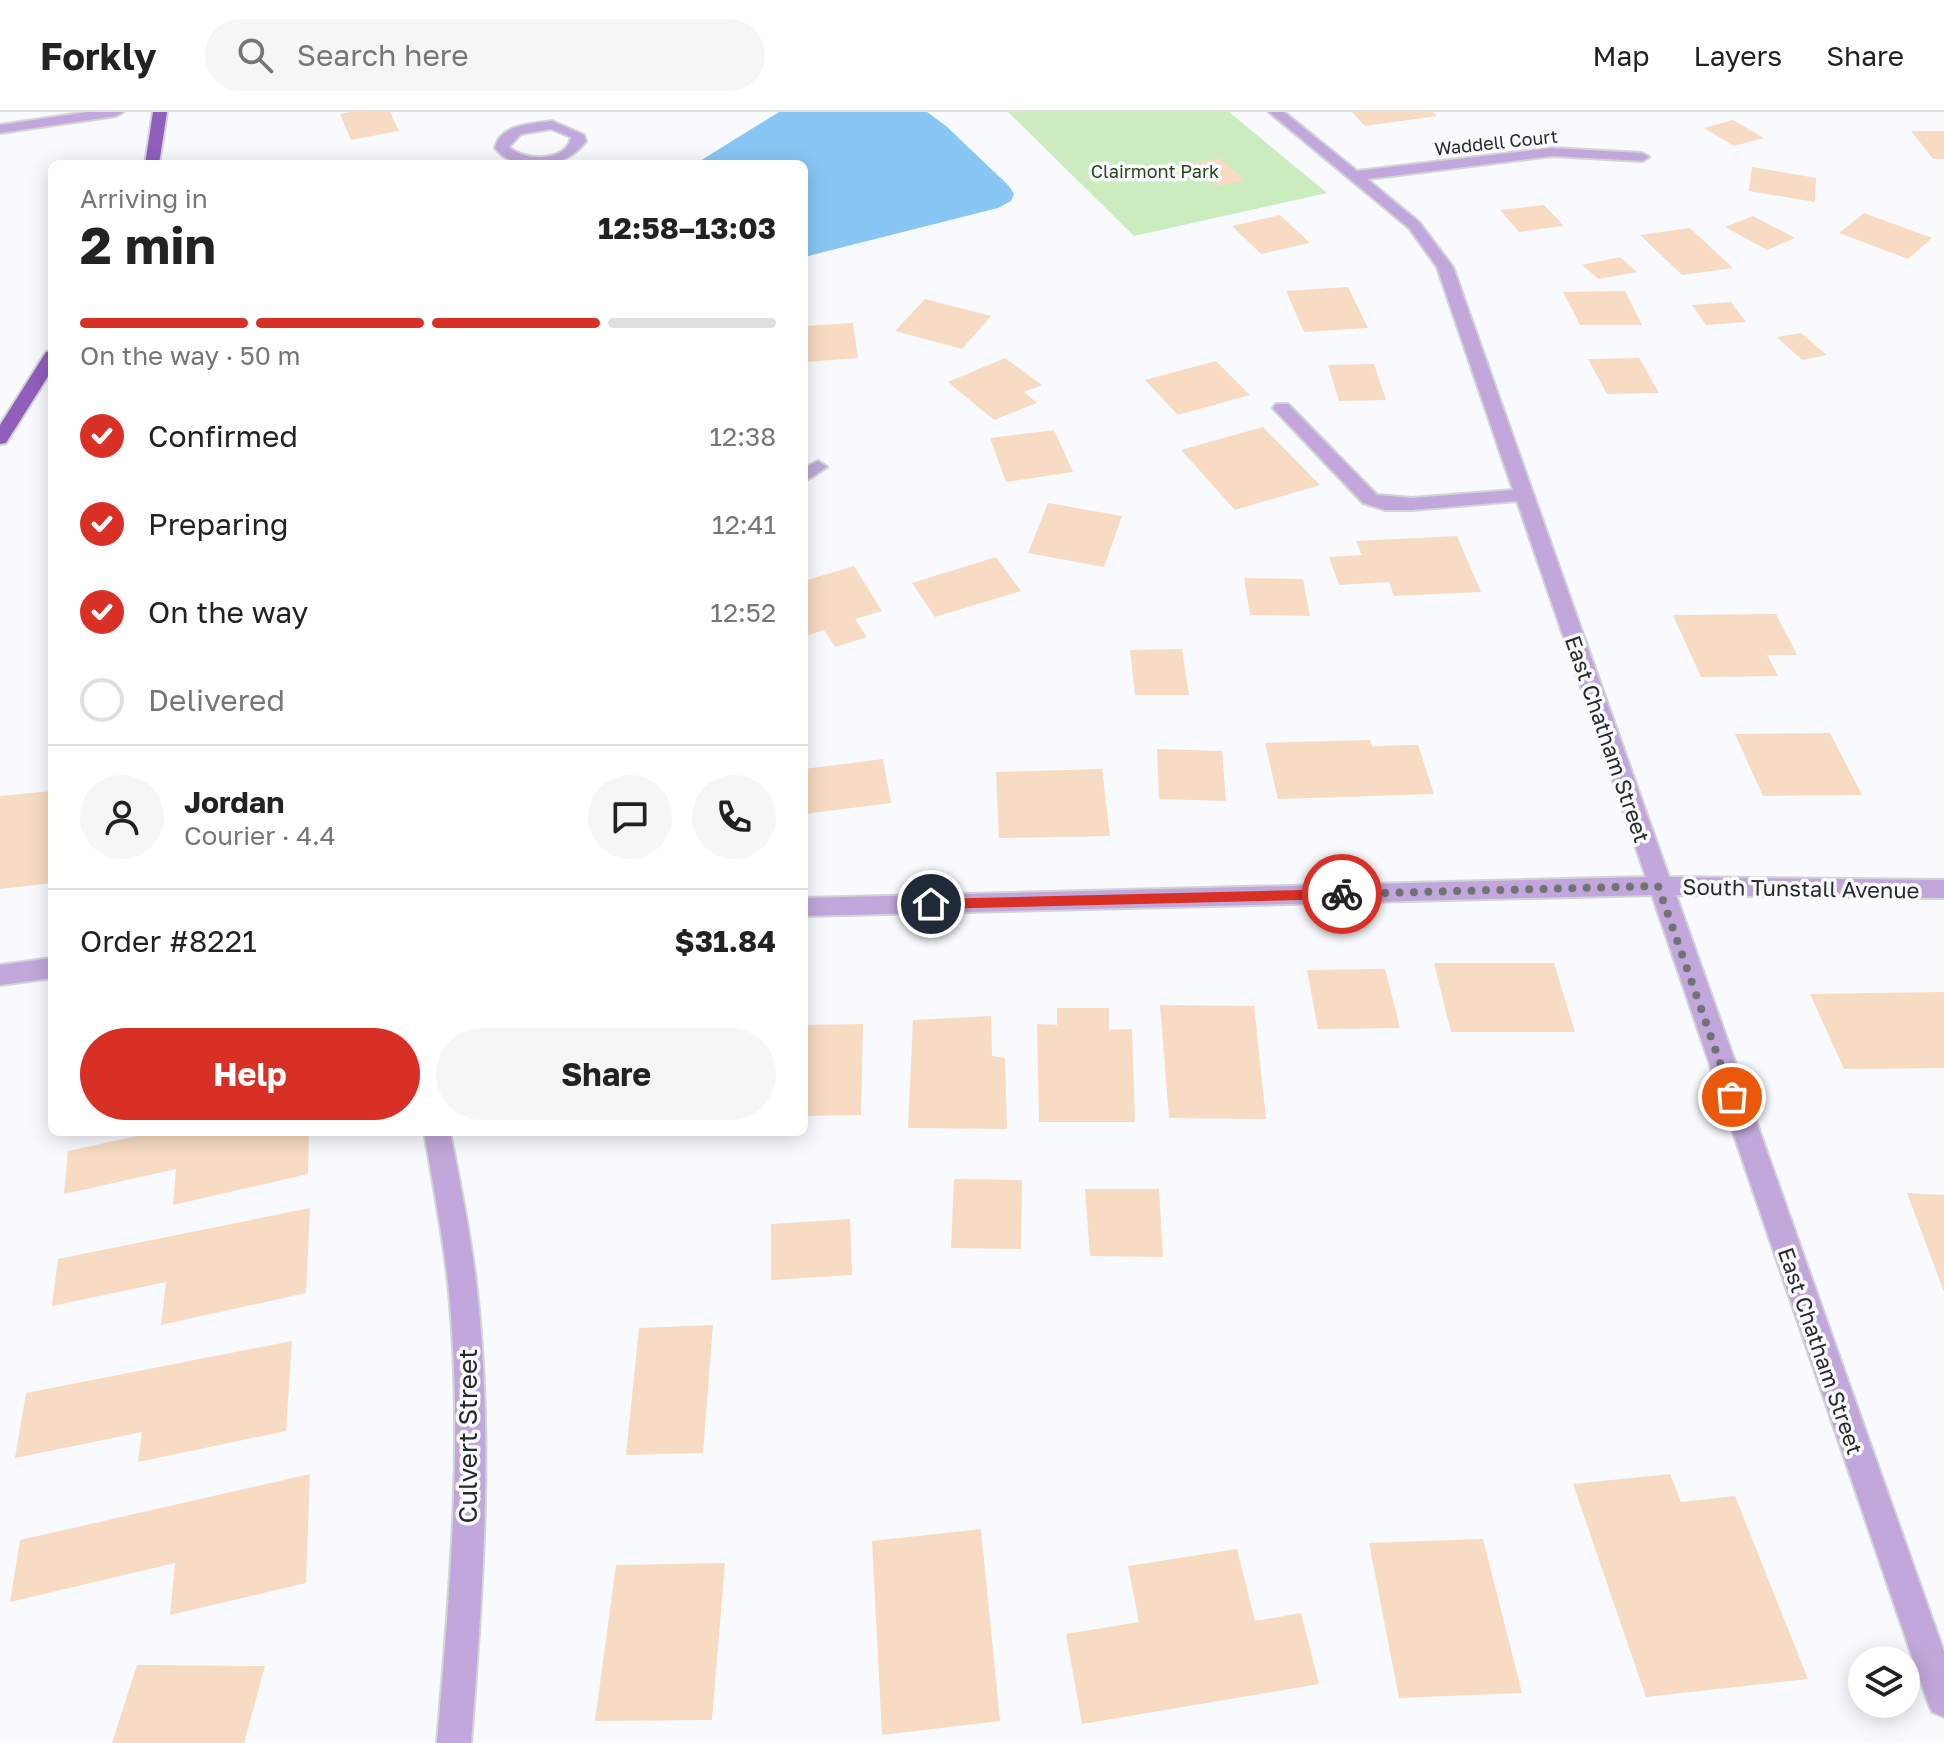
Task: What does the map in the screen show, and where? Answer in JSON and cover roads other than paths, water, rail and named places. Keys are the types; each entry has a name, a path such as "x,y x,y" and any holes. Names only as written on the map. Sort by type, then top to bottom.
{"main road":[{"path":"153,160 160,112"},
{"path":"0,439 48,362"}],"street":[{"path":"0,129 116,112"},
{"name":"East Chatham Street","path":"1276,112 1414,225 1445,267 1526,495 1658,886 1944,1700"},
{"path":"574,126 576,147 548,160 523,160 502,148 508,136 528,128 574,126"},
{"name":"Waddell Court","path":"1355,176 1552,152 1642,157"},
{"path":"1282,408 1370,499 1385,504 1412,504 1526,495"},
{"name":"South Tunstall Avenue","path":"808,907 1658,886 1944,889"},
{"path":"0,975 48,969"},
{"name":"Culvert Street","path":"438,1136 452,1195 469,1358 462,1650 454,1743"}],"water":[{"path":"779,112 927,112 946,126 1014,194 1011,201 998,208 808,256 808,160 701,160"}],"park label":[{"name":"Clairmont Park","path":"1155,171"}]}
